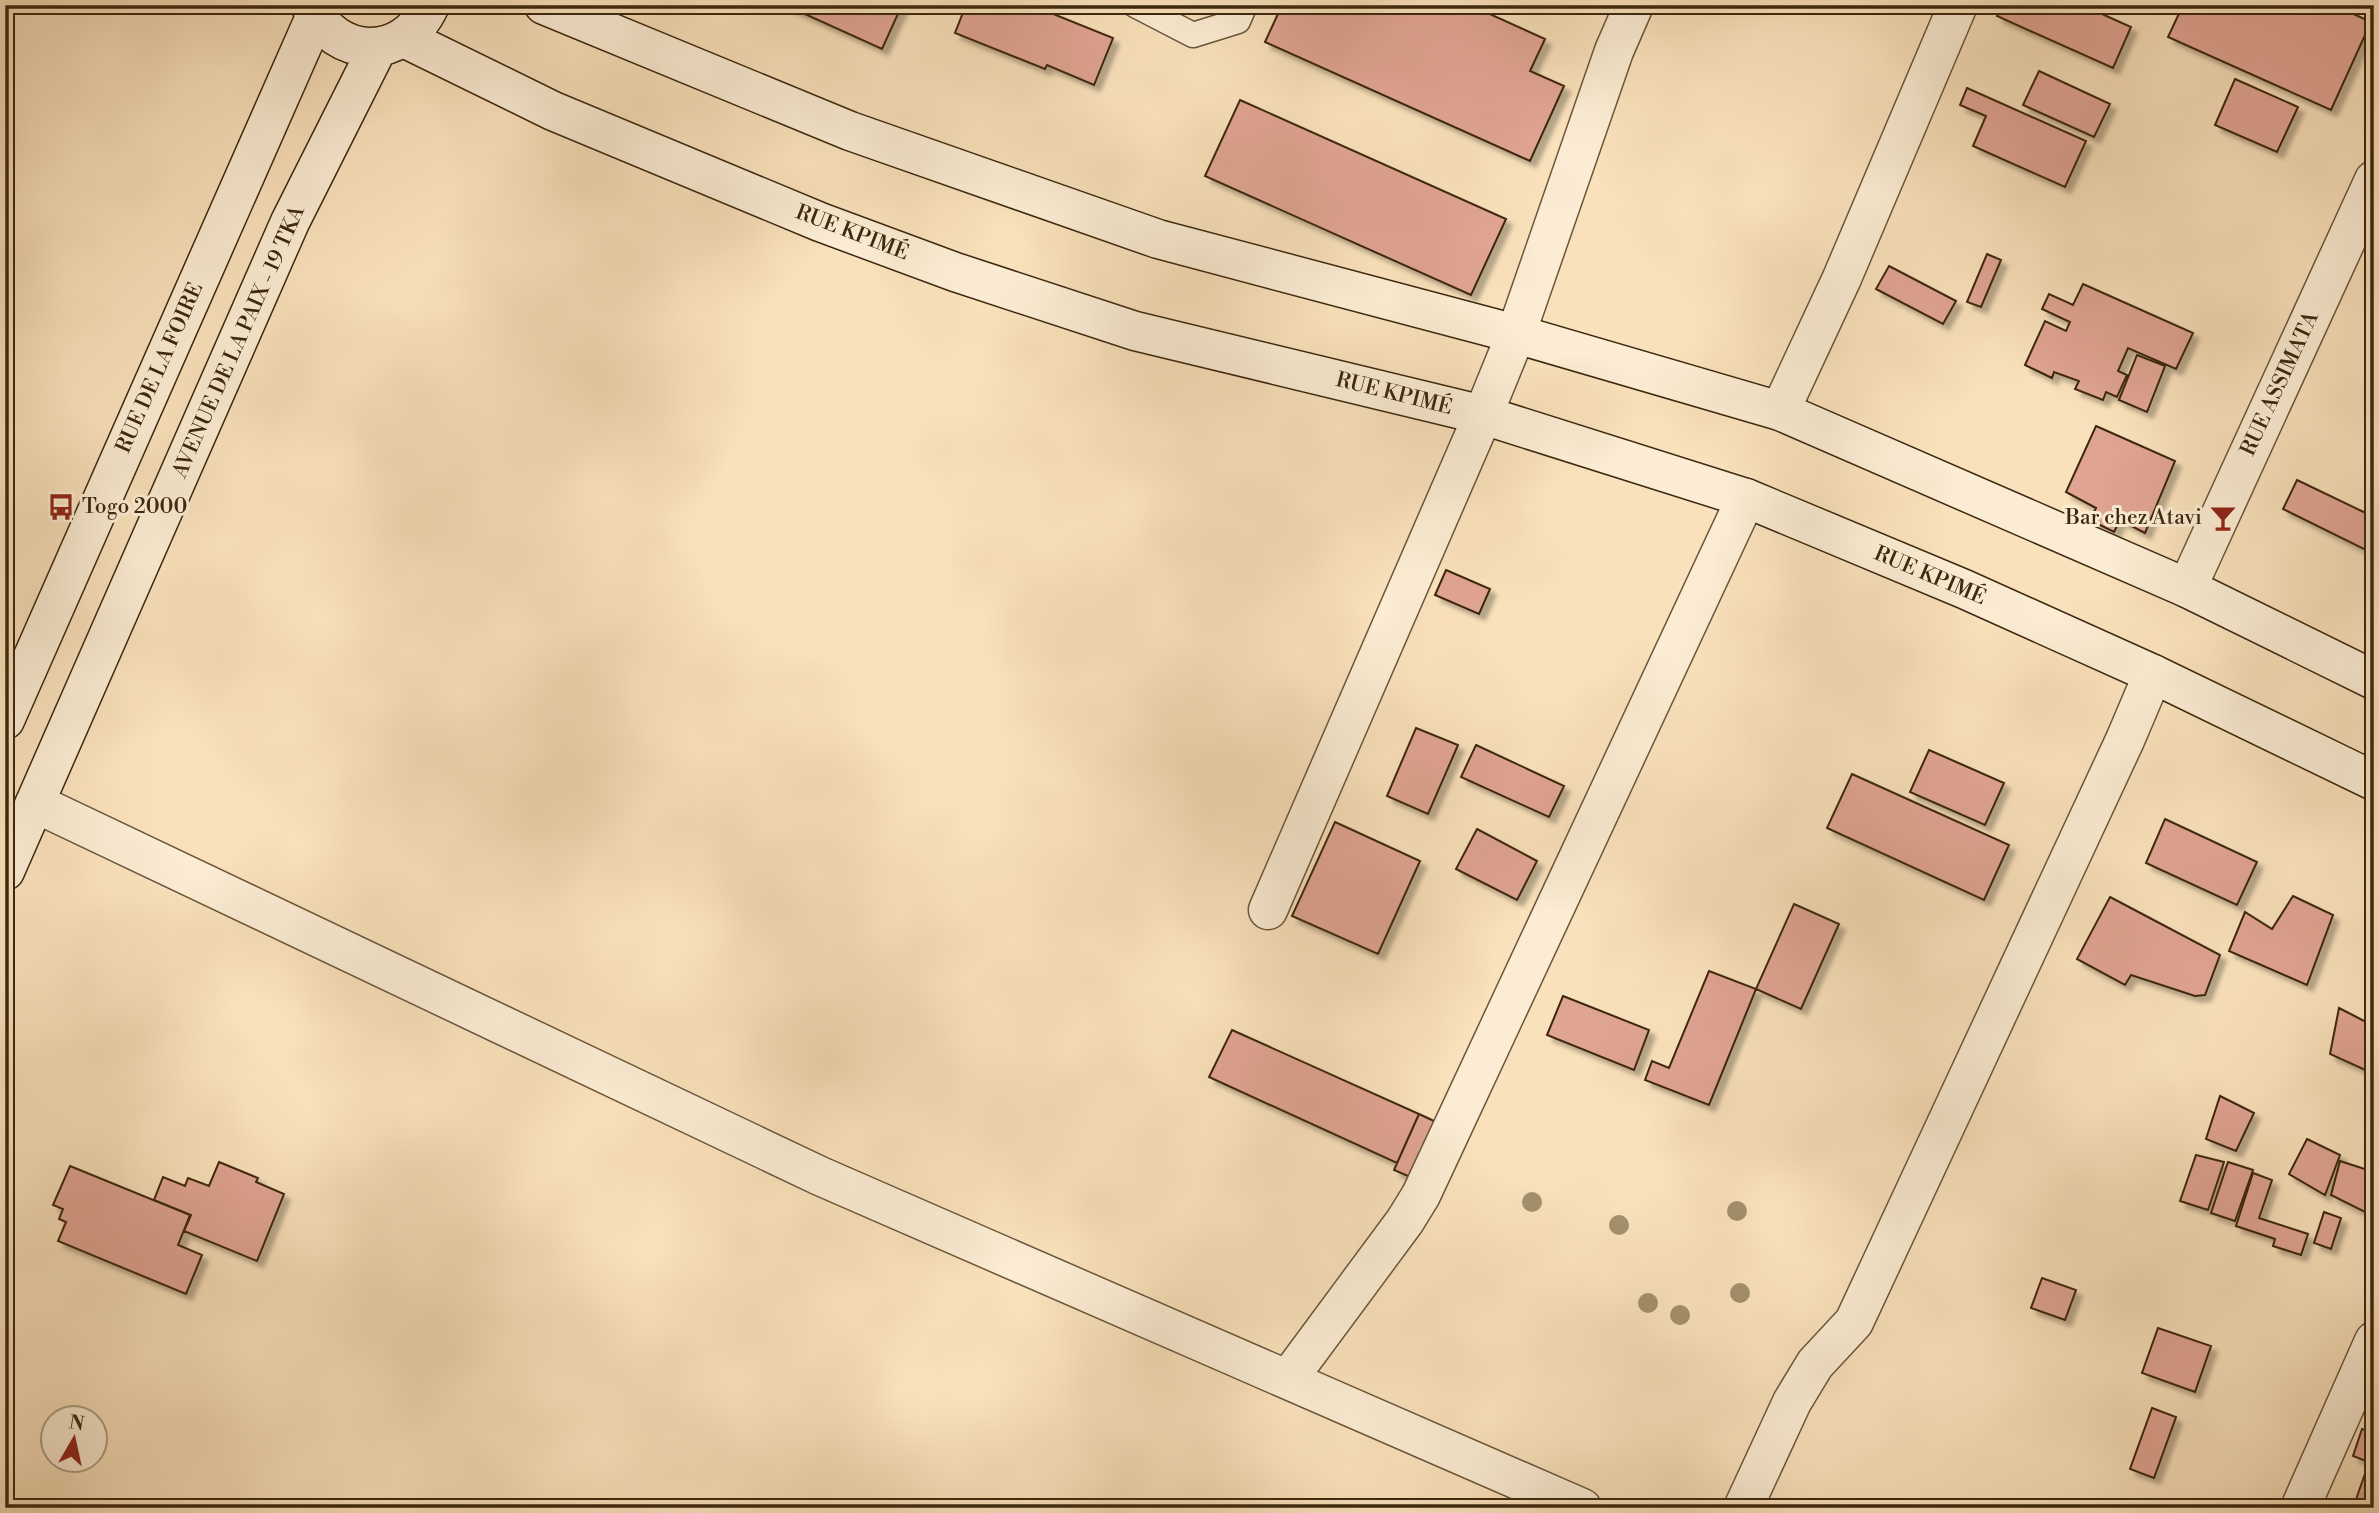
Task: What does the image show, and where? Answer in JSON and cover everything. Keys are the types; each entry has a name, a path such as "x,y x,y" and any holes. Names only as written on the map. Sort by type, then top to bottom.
{"main road":[{"name":"AVENUE DE LA PAIX - 19 TKA","path":"5,871 290,222 391,42 415,28 430,5"},
{"path":"544,5 850,131 1158,239 1516,334 1780,411 2186,588 2374,680"},
{"path":"1268,909 1516,334 1614,51 1634,5"},
{"path":"1780,411 1847,267 1958,5"},
{"name":"RUE KPIMÉ","path":"313,11 324,29 336,38 364,47 391,42 820,222 955,272 1135,331 1483,415 1746,498 1964,589 2153,674 2374,781"},
{"name":"RUE DE LA FOIRE","path":"5,720 313,11"},
{"name":"RUE ASSIMATA","path":"2186,588 2374,180"},
{"path":"1288,1379 1405,1221 1421,1195 1746,498"},
{"path":"1742,1508 1792,1402 1815,1363 1854,1322 2125,740 2153,674"},
{"path":"35,803 820,1176 1582,1508"},
{"path":"2300,1508 2374,1341"}],"lane":[{"path":"1135,5 1193,35 1238,21 1245,5"}],"building":[{"path":"785,5 902,5 882,49"},
{"path":"966,5 1031,5 1113,38 1094,85 1047,65 1045,69 955,33"},
{"path":"1282,5 1470,5 1545,39 1530,71 1564,86 1530,161 1265,42"},
{"path":"2002,5 2082,5 2131,27 2113,68 1997,16"},
{"path":"2183,5 2334,5 2371,22 2331,110 2168,37"},
{"path":"2039,71 2110,104 2094,137 2023,105"},
{"path":"2235,79 2298,107 2277,152 2215,125"},
{"path":"1967,88 2086,141 2065,187 1973,146 1986,116 1960,105"},
{"path":"1240,100 1506,219 1471,295 1205,176"},
{"path":"1987,254 2001,260 1981,307 1967,302"},
{"path":"1889,266 1956,301 1943,324 1876,289"},
{"path":"2083,284 2193,333 2176,369 2128,348 2118,371 2127,375 2117,397 2106,392 2103,400 2075,389 2079,381 2054,372 2052,378 2025,365 2045,321 2066,331 2070,322 2042,309 2049,294 2073,305"},
{"path":"2137,355 2165,366 2147,412 2119,400"},
{"path":"2096,426 2175,461 2145,533 2120,520 2114,532 2090,520 2096,508 2066,492"},
{"path":"2297,480 2374,517 2374,554 2283,509"},
{"path":"1446,570 1490,589 1479,614 1435,595"},
{"path":"1416,728 1458,745 1428,814 1387,796"},
{"path":"1476,745 1564,786 1549,817 1461,777"},
{"path":"1929,750 2004,783 1985,825 1910,792"},
{"path":"1852,774 2009,845 1984,900 1827,828"},
{"path":"2165,819 2257,862 2237,905 2146,863"},
{"path":"1335,822 1420,861 1378,954 1292,916"},
{"path":"1477,829 1537,861 1517,900 1456,869"},
{"path":"2293,896 2333,915 2307,985 2229,951 2245,912 2272,929"},
{"path":"2110,897 2220,955 2205,995 2195,996 2131,975 2125,985 2077,959"},
{"path":"1794,904 1839,924 1801,1009 1756,989"},
{"path":"1709,971 1756,989 1709,1105 1645,1080 1652,1061 1669,1068"},
{"path":"1563,996 1649,1030 1634,1070 1547,1035"},
{"path":"2339,1008 2374,1026 2374,1074 2330,1054"},
{"path":"1232,1030 1419,1114 1397,1163 1209,1077"},
{"path":"2220,1096 2254,1113 2236,1151 2206,1139"},
{"path":"1419,1114 1447,1127 1422,1182 1394,1170"},
{"path":"2307,1139 2340,1155 2325,1195 2289,1174"},
{"path":"2196,1155 2224,1162 2208,1210 2180,1201"},
{"path":"2340,1161 2374,1172 2373,1216 2331,1195"},
{"path":"219,1162 258,1178 256,1182 284,1194 257,1261 184,1231 191,1215 154,1200 163,1177 185,1186 188,1178 209,1186"},
{"path":"2228,1162 2253,1170 2235,1221 2211,1213"},
{"path":"70,1166 190,1215 178,1245 202,1255 186,1294 58,1241 66,1222 59,1219 63,1209 53,1205"},
{"path":"2253,1173 2272,1180 2259,1218 2308,1234 2301,1255 2273,1246 2275,1239 2236,1226"},
{"path":"2324,1212 2341,1218 2331,1249 2314,1243"},
{"path":"2042,1278 2076,1290 2065,1320 2031,1308"},
{"path":"2158,1328 2211,1346 2195,1392 2142,1373"},
{"path":"2152,1408 2176,1417 2154,1478 2130,1469"},
{"path":"2362,1429 2374,1433 2374,1464 2353,1456"},
{"path":"2367,1468 2374,1471 2374,1508 2353,1508"}],"place":[{"name":"Togo 2000","path":"61,507"},
{"name":"Bar chez Atavi","path":"2223,518"}]}
